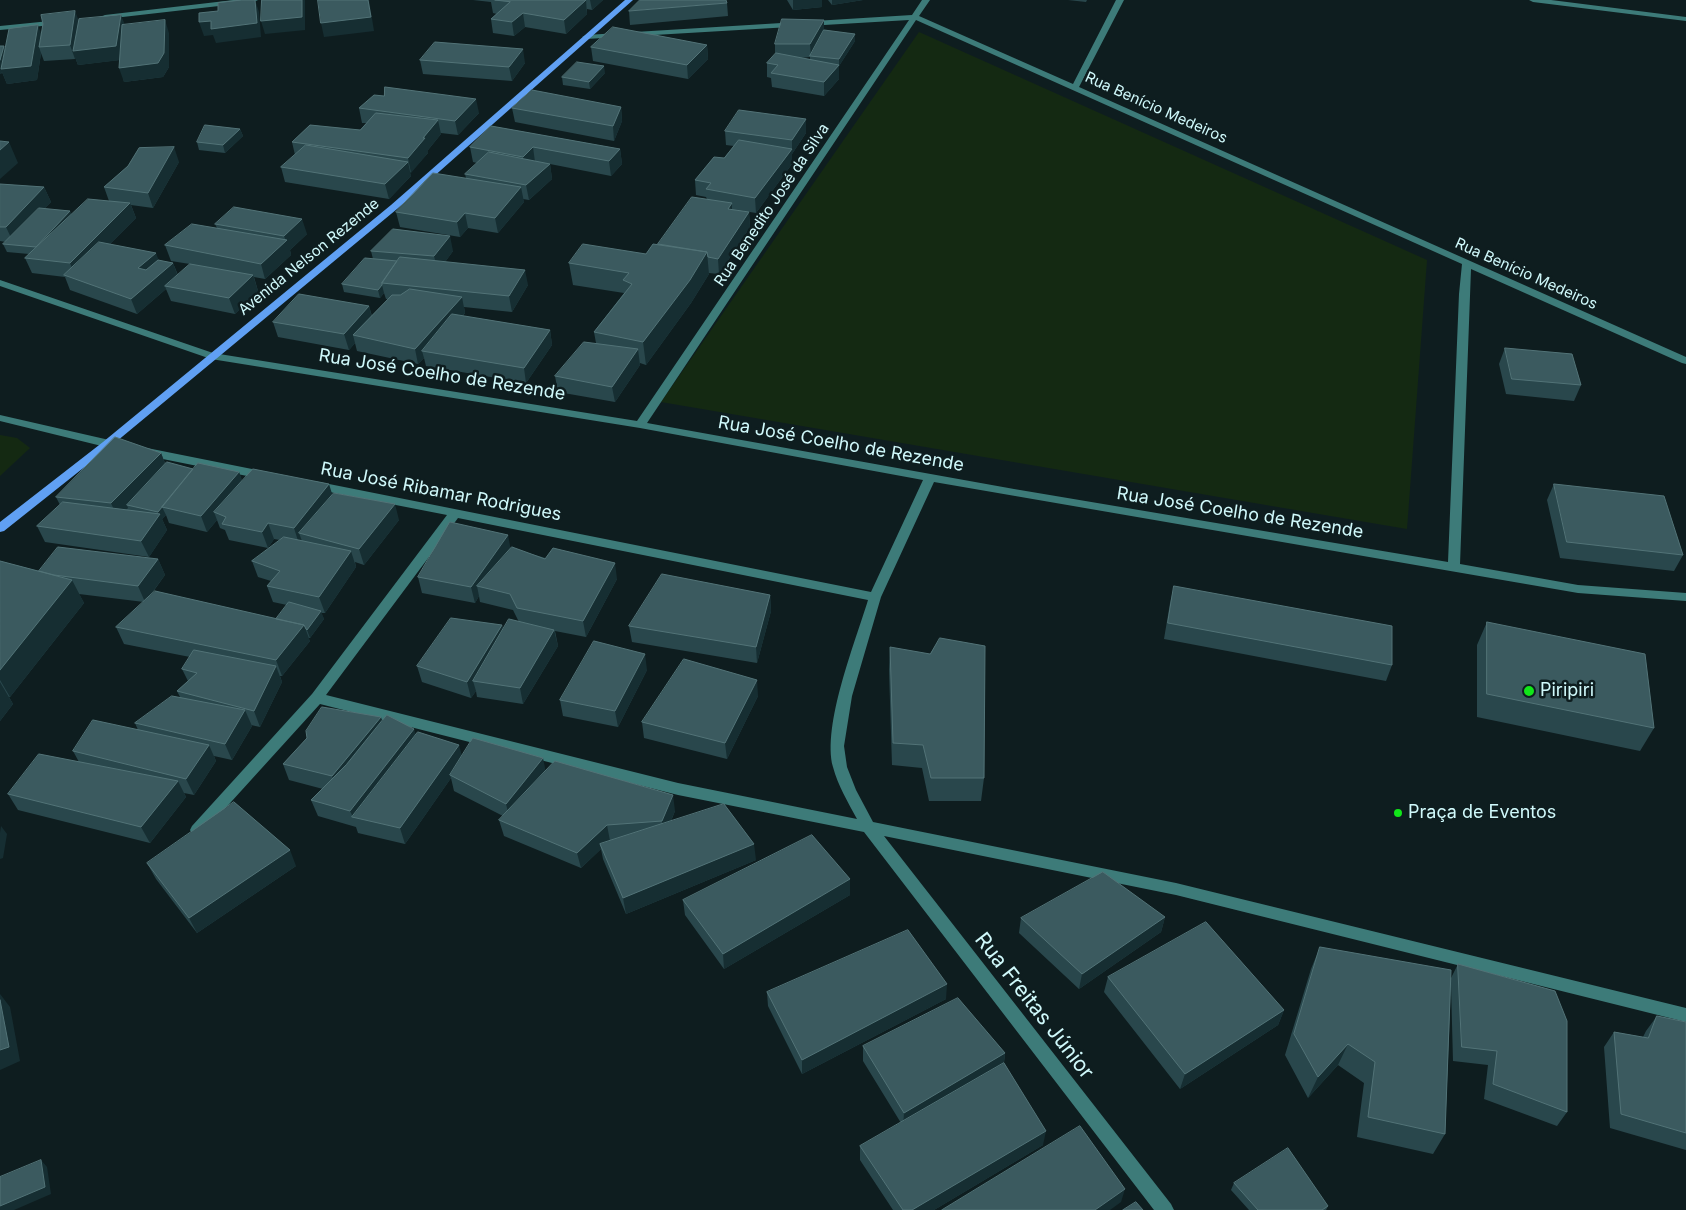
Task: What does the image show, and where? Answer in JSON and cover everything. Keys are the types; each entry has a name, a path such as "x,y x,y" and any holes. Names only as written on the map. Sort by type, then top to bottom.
{"main road":[{"name":"Avenida Nelson Rezende","path":"0,528 107,444 211,356 394,207 629,0"}],"street":[{"path":"98,18 254,0"},
{"name":"Rua Benedito José da Silva","path":"640,425 926,0"},
{"path":"1075,87 1120,0"},
{"path":"1533,0 1686,19"},
{"name":"Rua Benício Medeiros","path":"586,37 916,17 1686,361"},
{"path":"0,28 68,21"},
{"path":"1454,567 1464,294 1467,262"},
{"name":"Rua José Coelho de Rezende","path":"0,283 211,356 640,425 930,478 1578,589 1686,597"},
{"path":"0,418 107,444 281,479"},
{"name":"Rua Freitas Júnior","path":"930,478 875,597 845,696 837,746 840,767 849,791 869,828 1164,1210"},
{"name":"Rua José Ribamar Rodrigues","path":"300,482 875,597"},
{"path":"197,830 317,698 455,513"},
{"path":"317,698 678,789 1176,890 1686,1015"}],"green space":[{"path":"919,32 1427,260 1407,529 661,402"},
{"path":"0,435 17,438 30,448 0,476"}],"building":[{"path":"255,0 257,23 211,29 211,21 199,22 199,13 218,11 218,3"},
{"path":"262,0 302,0 302,17 261,21"},
{"path":"318,0 368,0 371,17 321,23"},
{"path":"495,0 586,0 564,20 523,13 512,22 491,19 510,2"},
{"path":"640,0 726,0 727,3 629,11"},
{"path":"75,11 70,45 39,47 43,24 41,15"},
{"path":"121,15 116,46 73,51 79,19"},
{"path":"782,19 824,20 810,44 775,44"},
{"path":"165,20 164,53 158,63 119,68 122,25"},
{"path":"38,25 31,66 1,69 9,29"},
{"path":"613,27 707,45 687,65 591,47"},
{"path":"824,30 855,34 839,59 810,56"},
{"path":"435,42 523,49 509,67 420,60"},
{"path":"0,46 4,46 0,60"},
{"path":"776,53 839,65 824,82 771,73 778,65 767,63"},
{"path":"577,62 604,66 589,82 562,77"},
{"path":"385,87 476,99 455,121 359,108 374,95 384,96"},
{"path":"532,90 621,107 613,126 512,108"},
{"path":"739,110 806,119 792,140 725,131"},
{"path":"376,113 438,120 408,158 292,142 310,125 360,130"},
{"path":"205,125 240,129 223,145 197,142"},
{"path":"491,126 620,149 609,161 533,147 523,157 470,147"},
{"path":"739,140 792,149 755,198 706,189 711,183 695,180 714,157 724,158"},
{"path":"0,141 9,142 0,150"},
{"path":"306,145 408,162 385,184 281,167"},
{"path":"174,147 148,193 104,187 128,166 139,148"},
{"path":"489,152 550,164 526,185 465,174"},
{"path":"433,173 521,187 495,218 465,213 457,222 396,212"},
{"path":"0,184 44,187 6,227 0,227"},
{"path":"692,197 732,203 728,209 749,212 718,259 708,257 707,252 658,244"},
{"path":"88,199 130,203 70,263 25,258"},
{"path":"234,207 302,219 284,236 215,224"},
{"path":"39,208 70,211 36,247 3,244"},
{"path":"192,224 287,240 261,264 165,245"},
{"path":"393,229 450,236 434,256 371,251"},
{"path":"99,242 156,253 138,268 146,270 158,260 173,263 131,299 64,275"},
{"path":"583,244 646,254 653,244 707,252 690,280 643,342 594,332 632,284 623,280 629,273 569,263"},
{"path":"400,257 525,270 509,296 382,283"},
{"path":"365,258 397,261 378,290 342,284"},
{"path":"190,264 253,275 229,298 165,286"},
{"path":"410,289 462,297 415,349 353,335 392,295 400,295"},
{"path":"299,294 369,306 344,334 273,322"},
{"path":"452,314 550,330 524,368 422,351"},
{"path":"584,342 638,349 612,387 555,376"},
{"path":"1505,348 1572,354 1581,385 1512,379"},
{"path":"115,437 161,453 111,503 56,497"},
{"path":"167,462 193,469 158,512 127,505"},
{"path":"198,463 239,472 201,516 162,507"},
{"path":"253,469 329,484 294,528 268,523 262,532 222,524 226,517 214,512"},
{"path":"1554,484 1664,496 1683,555 1567,542"},
{"path":"334,493 395,504 359,549 299,533"},
{"path":"63,502 160,514 141,541 37,526"},
{"path":"450,522 508,535 471,587 418,577"},
{"path":"284,537 351,551 319,597 267,586 280,571 252,561"},
{"path":"58,547 158,559 138,586 54,575 39,571"},
{"path":"512,547 545,559 553,548 615,563 583,621 517,608 510,594 477,586"},
{"path":"0,561 72,580 0,670"},
{"path":"662,574 770,595 756,647 629,626"},
{"path":"1174,586 1392,626 1392,665 1168,623"},
{"path":"155,591 304,625 276,660 116,627"},
{"path":"289,602 321,611 307,630 304,625 276,619"},
{"path":"451,618 502,625 467,682 417,666"},
{"path":"509,619 554,630 520,688 473,681"},
{"path":"1487,622 1645,654 1654,728 1487,694"},
{"path":"940,638 985,646 984,778 931,778 923,745 893,743 890,647 930,654"},
{"path":"594,641 645,654 615,711 560,700"},
{"path":"194,650 276,666 254,711 177,691 197,673 182,669"},
{"path":"684,659 757,680 725,743 642,722"},
{"path":"172,696 245,710 225,744 135,723"},
{"path":"322,707 381,717 332,776 283,764 307,738 306,731"},
{"path":"387,715 414,729 350,811 311,800 346,765"},
{"path":"93,720 209,745 186,779 73,751"},
{"path":"418,732 459,745 400,828 352,817"},
{"path":"473,738 543,758 506,804 450,775"},
{"path":"39,754 178,781 141,827 8,794"},
{"path":"555,761 673,795 662,821 607,825 577,853 499,820"},
{"path":"234,802 290,850 189,918 147,863"},
{"path":"724,804 754,844 623,898 600,844"},
{"path":"812,835 850,879 723,954 683,900"},
{"path":"1103,872 1165,917 1082,974 1021,918"},
{"path":"1206,922 1284,1010 1185,1074 1108,977"},
{"path":"908,930 947,984 802,1060 767,992"},
{"path":"1320,947 1451,970 1445,1134 1368,1117 1375,1062 1348,1044 1318,1077 1294,1034"},
{"path":"1458,964 1555,991 1567,1021 1567,1112 1493,1084 1497,1051 1462,1047"},
{"path":"958,998 1005,1053 904,1113 863,1046"},
{"path":"0,1000 9,1047 0,1050"},
{"path":"1657,1016 1686,1022 1686,1133 1621,1114 1614,1032 1648,1038"},
{"path":"1004,1063 1046,1131 912,1210 903,1210 860,1146"},
{"path":"1080,1126 1125,1189 1095,1210 942,1210"},
{"path":"1288,1148 1328,1206 1322,1210 1258,1210 1234,1183"},
{"path":"41,1160 45,1187 0,1206 0,1177"},
{"path":"1136,1202 1143,1210 1123,1210"}],"place":[{"name":"Piripiri","path":"1529,691"},
{"name":"Praça de Eventos","path":"1398,813"}]}
